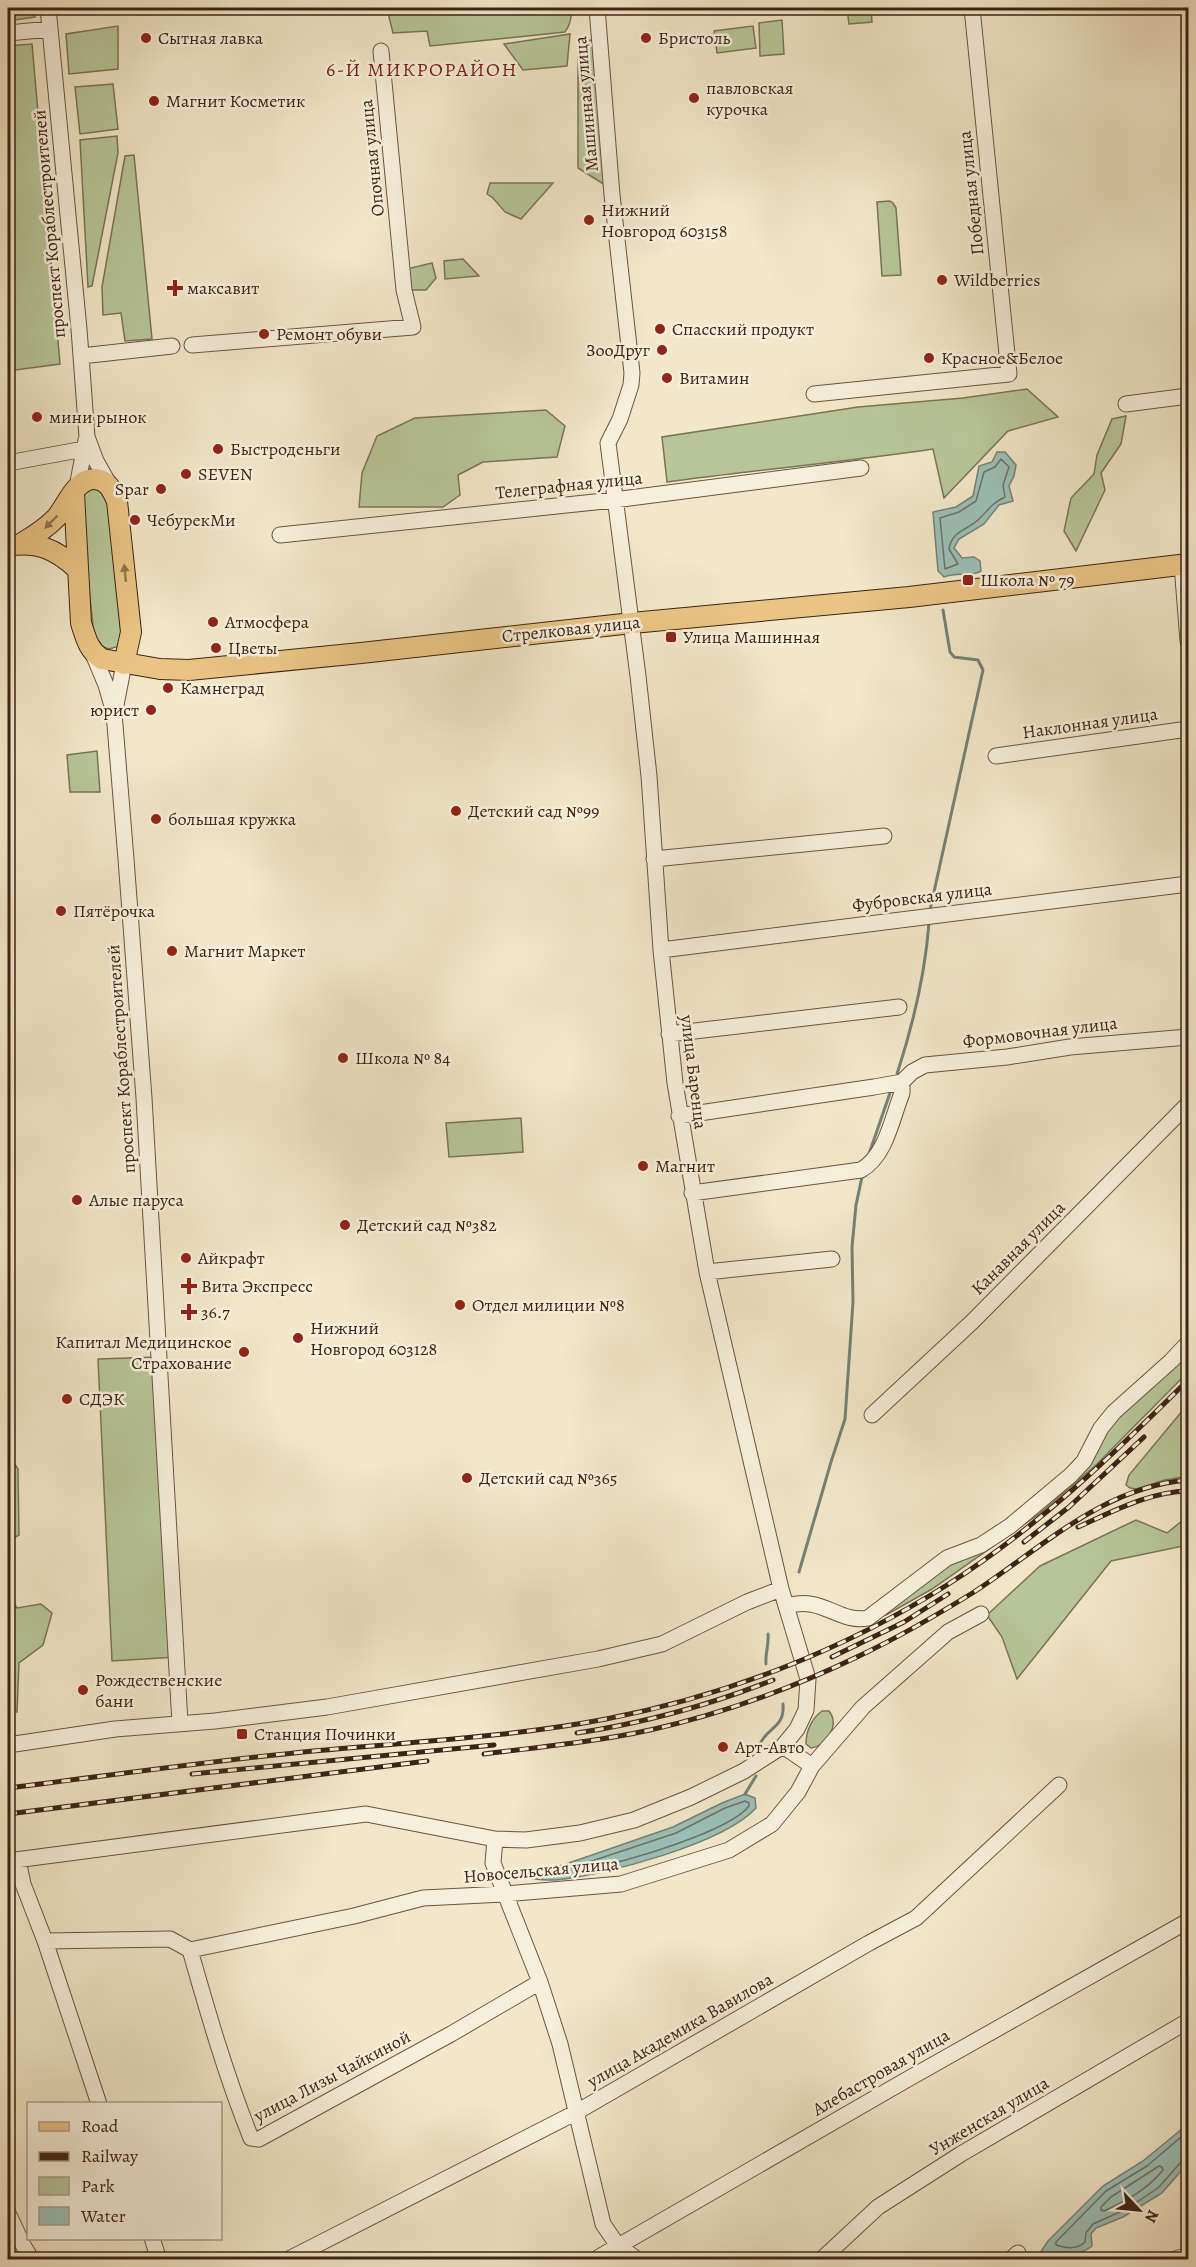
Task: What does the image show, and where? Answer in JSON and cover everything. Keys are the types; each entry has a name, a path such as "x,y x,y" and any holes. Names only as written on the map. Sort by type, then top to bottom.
{"main road":[{"path":"15,544 40,532 57,517 75,490 84,482 92,479 103,480 110,486 117,501 131,632 124,664"},
{"path":"75,490 81,622 93,654"},
{"path":"15,544 47,548 63,556 77,569"},
{"name":"Стрелковая улица","path":"93,654 102,659 124,664 189,670 632,623 984,589 1185,565"},
{"path":"131,632 146,658 160,669"}],"street":[{"name":"проспект Кораблестроителей","path":"48,8 81,356 86,443"},
{"name":"Машинная улица","path":"597,8 612,195 632,373 631,385 620,419 608,444 632,623"},
{"name":"Победная улица","path":"814,394 1009,374 972,8"},
{"path":"8,33 50,29"},
{"name":"Опочная улица","path":"192,345 413,327 404,290 381,51"},
{"path":"81,356 172,346"},
{"path":"1126,404 1188,396"},
{"path":"8,463 86,443"},
{"path":"86,443 110,486"},
{"path":"75,490 86,443"},
{"name":"Телеграфная улица","path":"280,535 614,500 861,468"},
{"path":"1185,565 1188,640"},
{"name":"улица Баренца","path":"632,623 649,776 669,1034 692,1193 707,1272 781,1589 805,1668 808,1694 806,1710 797,1729 783,1746"},
{"name":"проспект Кораблестроителей","path":"93,654 106,685 114,713 144,1098 180,1723"},
{"path":"114,713 124,664"},
{"name":"Наклонная улица","path":"996,756 1188,729"},
{"path":"654,859 884,836"},
{"name":"Фубровская улица","path":"661,950 1188,884"},
{"path":"669,1034 899,1007"},
{"name":"Формовочная улица","path":"680,1116 874,1088 902,1082 918,1067 925,1065 1070,1047 1188,1037"},
{"path":"692,1193 861,1170 870,1165 878,1156 902,1092 902,1082"},
{"name":"Канавная улица","path":"872,1415 972,1322 1188,1104"},
{"path":"707,1272 832,1259"},
{"path":"787,1606 811,1603 858,1620 868,1618 947,1558 981,1545 1071,1475 1084,1461 1101,1428 1114,1412 1188,1343"},
{"path":"8,1745 76,1734 215,1721 327,1707 628,1653 662,1644 747,1602 781,1589"},
{"name":"Новосельская улица","path":"190,1950 354,1916 423,1898 621,1884 729,1850 772,1824 798,1792 812,1766 863,1707 939,1639 981,1614"},
{"path":"99,2102 45,1941 13,1861 366,1814 495,1839 537,1839 580,1833 634,1820 691,1797 744,1771 783,1746 812,1766"},
{"name":"улица Академика Вавилова","path":"287,2259 575,2113 916,1918 1059,1785"},
{"path":"495,1839 493,1863 540,1982 560,2044 603,2224 618,2246 638,2259"},
{"name":"Алебастровая улица","path":"594,2259 1188,1921"},
{"path":"45,1941 170,1939 190,1950"},
{"name":"улица Лизы Чайкиной","path":"190,1950 212,2030 235,2098 251,2138 259,2139 451,2034 540,1982"},
{"name":"Унженская улица","path":"821,2259 887,2201 961,2154 1188,2021"},
{"path":"8,2212 32,2259"},
{"path":"153,2240 159,2259"},
{"path":"1172,2259 1188,2255"}],"green space":[{"path":"8,8 34,8 35,17 8,21"},
{"path":"442,8 571,8 571,15 565,32 430,46 427,31 393,33 388,13"},
{"path":"847,8 871,8 872,22 849,24"},
{"path":"782,20 784,54 760,56 759,23"},
{"path":"118,26 118,69 69,74 66,34"},
{"path":"753,26 756,48 717,53 714,31"},
{"path":"570,34 567,66 523,70 504,44"},
{"path":"593,40 605,185 578,168 578,41"},
{"path":"32,44 60,364 8,371 8,46"},
{"path":"113,84 118,129 80,134 75,87"},
{"path":"117,136 118,153 92,286 88,287 80,140"},
{"path":"134,155 152,339 125,341 121,313 103,315 102,287 125,156"},
{"path":"490,183 553,183 521,219 505,212 487,194"},
{"path":"890,201 896,208 901,275 882,276 877,202"},
{"path":"463,259 479,276 445,279 444,261"},
{"path":"432,263 436,278 426,290 404,290 407,269"},
{"path":"1027,389 1058,417 1008,431 944,498 933,449 667,482 662,437 858,407 963,398"},
{"path":"546,410 565,426 557,457 483,462 458,475 460,495 443,507 359,507 362,473 377,436 415,418"},
{"path":"1126,416 1121,444 1101,473 1105,490 1076,551 1064,531 1071,498 1094,474 1097,455 1112,419"},
{"path":"91,487 106,491 126,630 120,646 109,649 100,646 94,635 80,504 83,494"},
{"path":"97,751 100,792 70,792 67,755"},
{"path":"521,1118 523,1152 449,1157 446,1123"},
{"path":"1188,1347 1188,1372 1095,1466 1039,1514 932,1589 886,1615 876,1615 953,1559 1034,1511 1106,1428"},
{"path":"158,1357 176,1657 112,1661 98,1359"},
{"path":"1188,1404 1188,1476 1136,1489 1130,1488 1126,1485 1129,1475"},
{"path":"8,1453 18,1469 19,1535 8,1541"},
{"path":"1188,1516 1188,1545 1111,1561 1017,1679 1002,1637 987,1615 1040,1566 1136,1520 1167,1533"},
{"path":"8,1597 17,1608 41,1604 52,1613 43,1645 19,1663 17,1712 8,1711"},
{"path":"822,1711 829,1711 833,1722 832,1728 827,1739 811,1748 806,1744 808,1730 815,1717"}],"water":[{"path":"997,452 1005,452 1016,465 1009,486 1013,501 999,505 984,524 959,539 954,548 962,558 974,557 980,561 981,571 944,577 938,571 933,512 956,507 973,496 979,466 992,462"},
{"path":"745,1794 755,1798 756,1808 740,1821 718,1834 662,1856 603,1872 556,1880 510,1875 563,1865 673,1827"},
{"path":"1188,2124 1188,2163 1162,2193 1123,2217 1096,2228 1091,2234 1092,2246 1086,2250 1077,2253 1057,2253 1052,2259 1036,2259 1048,2241 1103,2186 1143,2161"}],"waterway":[{"path":"930,910 983,670 978,660 954,657 950,652 943,610"},
{"path":"897,1074 918,1000 929,923"},
{"path":"869,1154 891,1090"},
{"path":"799,1572 845,1419 853,1302 852,1247 856,1205 862,1177"},
{"path":"766,1664 768,1634"},
{"path":"759,1746 781,1718 783,1704"},
{"path":"745,1794 756,1776"}],"railway":[{"path":"8,1788 266,1756 531,1731 651,1709 739,1684 783,1668 867,1630 947,1585 980,1563 1073,1489 1188,1380"},
{"path":"1024,1542 1069,1507 1144,1437"},
{"path":"484,1754 588,1741 650,1730 730,1708 783,1689 859,1656 932,1617 974,1592 1075,1522 1101,1507 1128,1494 1157,1485 1188,1480"},
{"path":"1078,1527 1146,1499 1188,1491"},
{"path":"832,1657 904,1622 948,1594"},
{"path":"577,1733 677,1712 773,1680"},
{"path":"192,1774 494,1745"},
{"path":"8,1814 427,1761"}],"place":[{"name":"Сытная лавка","path":"146,38"},
{"name":"Бристоль","path":"646,38"},
{"name":"павловская курочка","path":"694,98"},
{"name":"Магнит Косметик","path":"154,101"},
{"name":"Нижний Новгород 603158","path":"589,220"},
{"name":"Wildberries","path":"942,280"},
{"name":"максавит","path":"175,288"},
{"name":"Спасский продукт","path":"660,329"},
{"name":"Ремонт обуви","path":"264,334"},
{"name":"ЗооДруг","path":"662,350"},
{"name":"Красное&Белое","path":"929,358"},
{"name":"Витамин","path":"667,378"},
{"name":"мини рынок","path":"37,417"},
{"name":"Быстроденьги","path":"218,449"},
{"name":"SEVEN","path":"186,474"},
{"name":"Spar","path":"161,489"},
{"name":"ЧебурекМи","path":"135,520"},
{"name":"Школа № 79","path":"968,580"},
{"name":"Атмосфера","path":"213,622"},
{"name":"Улица Машинная","path":"671,637"},
{"name":"Цветы","path":"216,648"},
{"name":"Камнеград","path":"168,688"},
{"name":"юрист","path":"151,710"},
{"name":"Детский сад №99","path":"456,811"},
{"name":"большая кружка","path":"156,819"},
{"name":"Пятёрочка","path":"61,911"},
{"name":"Магнит Маркет","path":"172,951"},
{"name":"Школа № 84","path":"343,1058"},
{"name":"Магнит","path":"643,1166"},
{"name":"Алые паруса","path":"77,1200"},
{"name":"Детский сад №382","path":"345,1225"},
{"name":"Айкрафт","path":"186,1258"},
{"name":"Вита Экспресс","path":"189,1286"},
{"name":"Отдел милиции №8","path":"460,1305"},
{"name":"36.7","path":"189,1312"},
{"name":"Нижний Новгород 603128","path":"298,1338"},
{"name":"Капитал Медицинское Страхование","path":"244,1352"},
{"name":"СДЭК","path":"67,1399"},
{"name":"Детский сад №365","path":"467,1478"},
{"name":"Рождественские бани","path":"83,1690"},
{"name":"Станция Починки","path":"242,1734"},
{"name":"Арт-Авто","path":"723,1747"}],"district":[{"name":"6-Й МИКРОРАЙОН","path":"422,69"}]}
